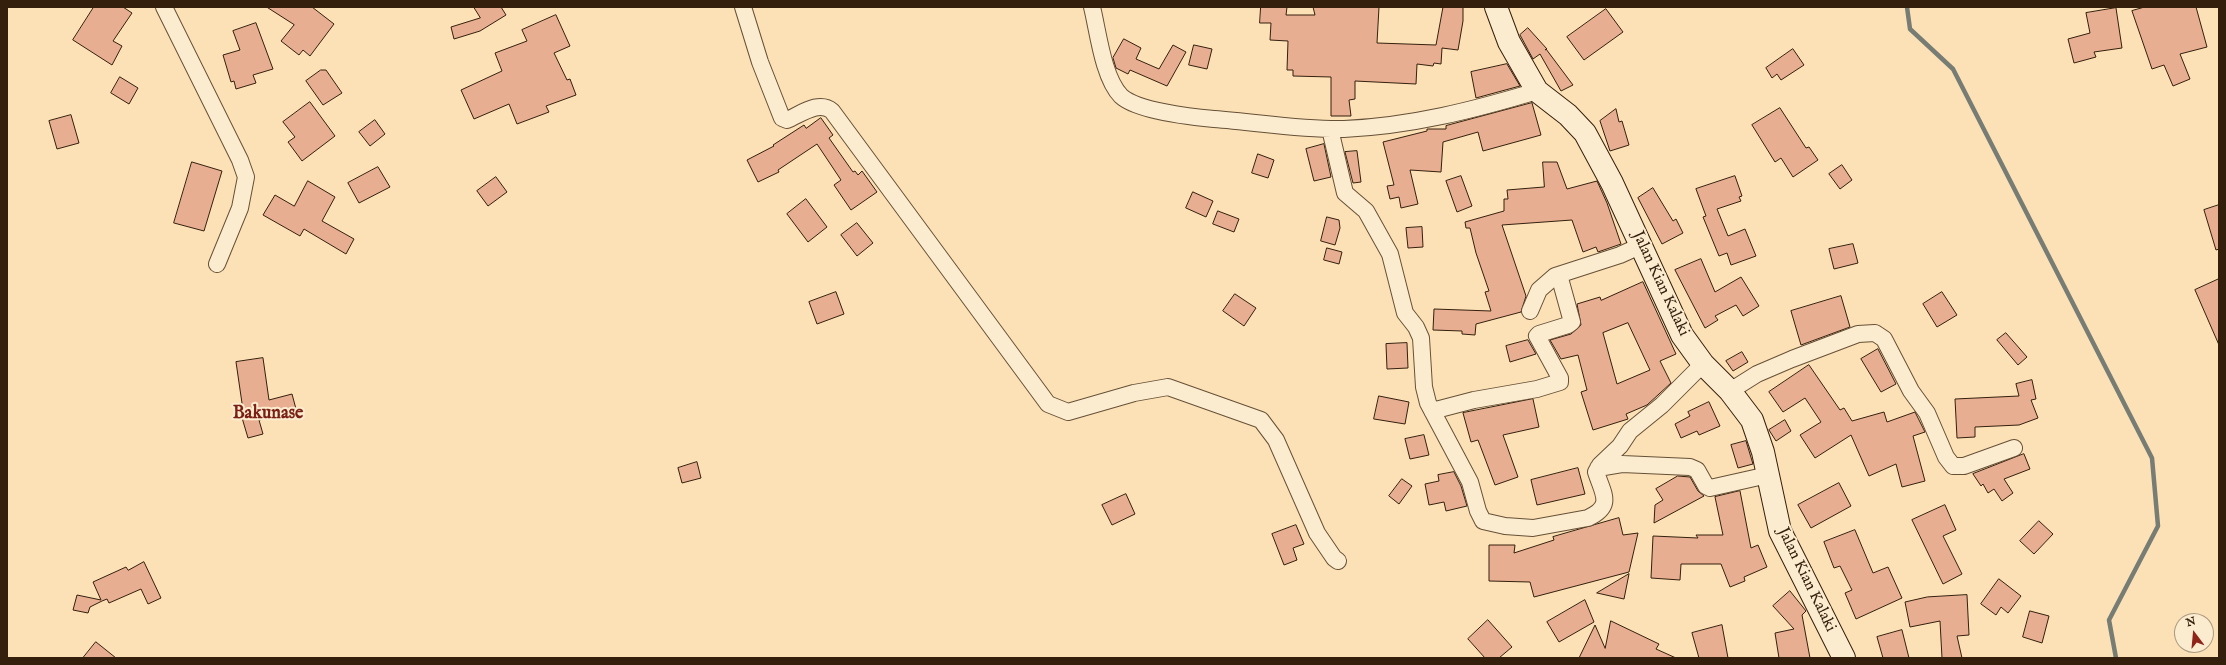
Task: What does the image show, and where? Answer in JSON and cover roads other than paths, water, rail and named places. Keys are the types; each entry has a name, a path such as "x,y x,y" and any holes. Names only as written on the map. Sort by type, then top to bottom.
{"street":[{"path":"164,7 240,160 246,177 240,208 217,264"},
{"path":"743,7 760,62 782,118 787,120 817,107 828,107 832,111 1048,404 1068,412 1134,393 1168,387 1260,420 1276,440 1317,533 1334,558 1338,561"},
{"path":"1092,7 1108,74 1122,97 1137,104 1174,114 1330,129 1401,123 1455,115 1537,91"},
{"name":"Jalan Kian Kalaki","path":"1496,7 1509,42 1537,91 1568,115 1585,133 1612,183 1642,246 1677,326 1703,364 1730,391 1752,420 1763,452 1780,531 1844,658"},
{"path":"1330,129 1345,193 1366,211 1377,228 1390,254 1405,313 1419,332 1422,346 1424,387 1432,411 1470,482 1478,511 1483,522 1506,526 1533,528 1588,518 1596,514 1604,506 1606,500 1596,472 1598,468 1620,446 1630,431 1662,405 1703,364"},
{"path":"1530,311 1539,290 1559,275 1620,255 1642,246"},
{"path":"1432,411 1474,400 1536,389 1560,382 1560,378 1537,336 1539,334 1568,326 1572,322 1559,275"},
{"path":"1730,391 1757,374 1792,359 1858,334 1870,332 1884,339 1911,391 1927,413 1946,457 1954,466 1964,466 2014,448"},
{"path":"1598,468 1622,464 1690,467 1697,470 1706,486 1710,488 1768,475"}],"waterway":[{"path":"1907,7 1910,29 1953,69 2152,458 2158,526 2109,620 2116,658"}],"district":[{"name":"Bakunase","path":"268,414"}]}
